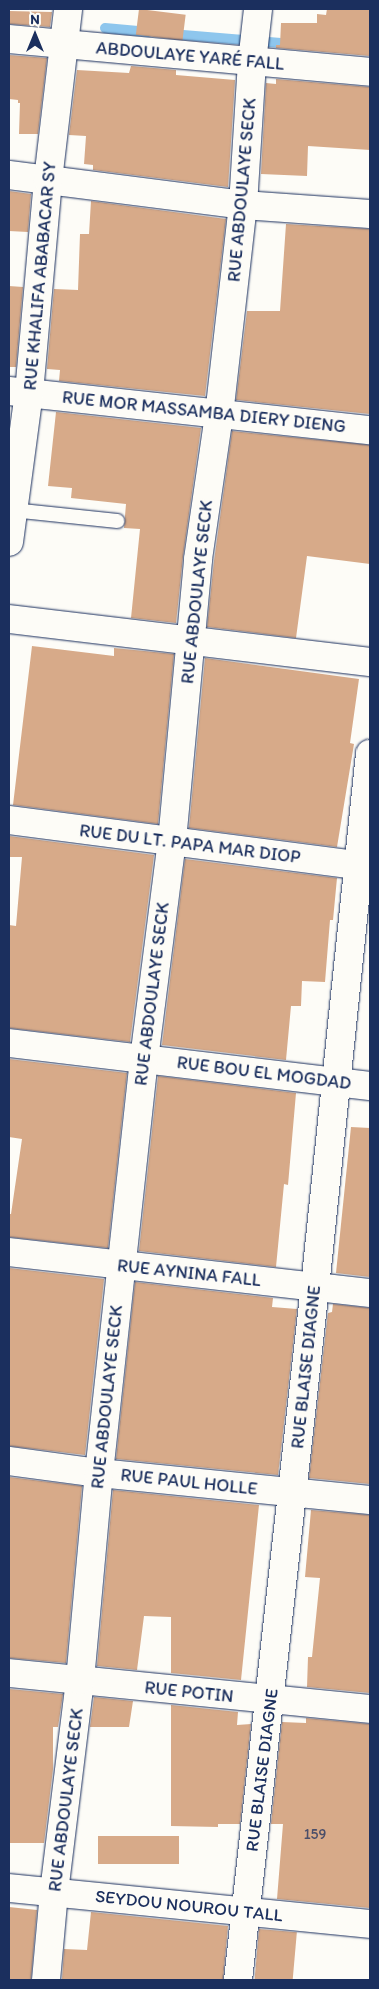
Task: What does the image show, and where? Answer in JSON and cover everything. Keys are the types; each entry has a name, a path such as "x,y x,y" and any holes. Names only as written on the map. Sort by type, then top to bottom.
{"street":[{"name":"RUE KHALIFA ABABACAR SY","path":"9,542 19,392 48,180 68,9"},
{"name":"RUE ABDOULAYE SECK","path":"46,1980 54,1892 80,1680 121,1265 144,1059 172,841 198,558 219,415 243,205 252,62 258,9"},
{"name":"ABDOULAYE YARÉ FALL","path":"9,40 370,72"},
{"path":"9,175 243,205 370,214"},
{"name":"RUE MOR MASSAMBA DIERY DIENG","path":"19,392 370,430"},
{"path":"9,619 370,662"},
{"name":"RUE BLAISE DIAGNE","path":"238,1980 337,1082 365,867 370,754"},
{"name":"RUE DU LT. PAPA MAR DIOP","path":"9,820 365,867"},
{"name":"RUE BOU EL MOGDAD","path":"9,1042 370,1086"},
{"name":"RUE AYNINA FALL","path":"9,1252 370,1293"},
{"name":"RUE PAUL HOLLE","path":"9,1461 99,1473 370,1500"},
{"name":"RUE POTIN","path":"9,1673 270,1701 370,1709"},
{"name":"SEYDOU NOUROU TALL","path":"9,1888 370,1924"}],"lane":[{"path":"12,510 117,521"}],"building":[{"path":"139,9 186,15 182,41 136,35"},
{"path":"327,9 370,9 370,56 276,48 276,45 280,45 281,23 317,23 317,14 326,15"},
{"path":"9,11 52,12 50,27 9,24"},
{"path":"9,55 47,58 38,134 19,134 20,103 18,103 18,100 9,99"},
{"path":"131,66 176,70 176,75 235,80 228,187 93,170 93,165 84,164 86,136 69,135 77,70 129,73"},
{"path":"276,79 370,87 370,150 308,146 307,176 261,174 266,83 276,84"},
{"path":"9,191 31,194 28,232 9,231"},
{"path":"91,201 226,219 205,396 59,381 60,370 47,369 54,289 78,290 80,234 89,234"},
{"path":"286,224 370,229 370,414 236,400 247,311 280,311"},
{"path":"9,286 23,287 16,367 9,367"},
{"path":"56,412 201,428 176,623 131,618 140,529 124,528 126,504 71,498 72,488 48,486"},
{"path":"232,431 370,445 370,564 307,556 296,638 207,627"},
{"path":"32,646 114,656 114,648 174,654 158,824 13,805"},
{"path":"205,658 359,679 350,743 354,744 337,847 189,828"},
{"path":"9,836 154,855 130,1042 9,1028 9,925 16,926 22,857 9,857"},
{"path":"185,859 337,878 333,920 330,920 325,982 302,981 301,1006 291,1006 286,1060 162,1045"},
{"path":"9,1059 127,1073 108,1248 9,1237 9,1214 11,1214 22,1139 9,1137"},
{"path":"158,1076 296,1093 288,1185 284,1184 276,1267 139,1251"},
{"path":"351,1127 370,1128 370,1277 336,1273"},
{"path":"9,1268 104,1279 85,1455 9,1446"},
{"path":"135,1282 273,1298 272,1307 297,1309 278,1475 116,1459"},
{"path":"333,1304 370,1308 370,1484 309,1478 328,1313 332,1312"},
{"path":"9,1477 82,1486 66,1663 9,1658"},
{"path":"113,1490 259,1505 241,1680 171,1673 171,1617 144,1616 137,1670 97,1666"},
{"path":"311,1510 370,1515 370,1693 307,1687 308,1657 312,1657 320,1578 305,1577"},
{"path":"9,1689 63,1694 58,1727 53,1727 53,1769 44,1843 9,1843"},
{"path":"94,1697 133,1701 129,1727 90,1727"},
{"path":"171,1705 238,1712 237,1725 251,1724 240,1824 218,1824 218,1827 171,1826"},
{"path":"306,1718 370,1724 370,1908 277,1899 283,1824 271,1824 282,1722 306,1723"},
{"path":"98,1836 179,1836 179,1864 98,1864"},
{"path":"9,1907 37,1910 31,1980 9,1980"},
{"path":"91,1912 228,1926 223,1980 62,1980 64,1949 87,1950"},
{"path":"259,1929 297,1932 293,1980 255,1980"}],"waterway":[{"path":"105,28 149,32"},
{"path":"171,34 293,44"}]}
